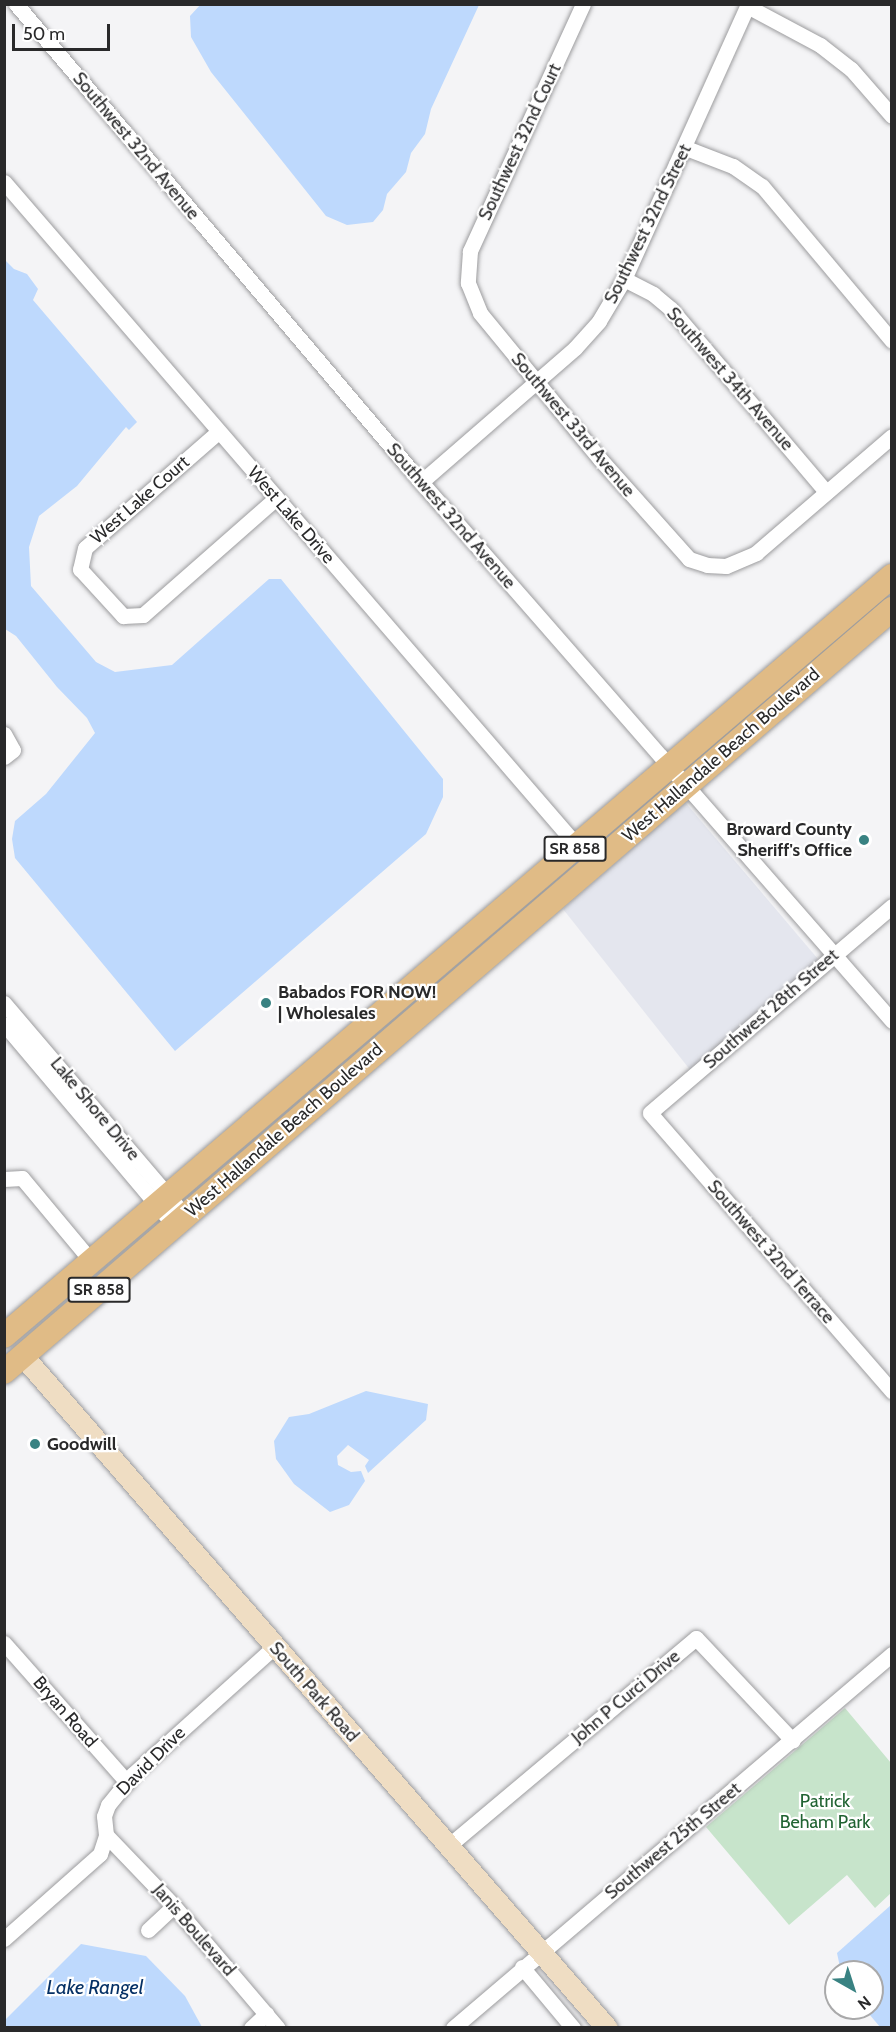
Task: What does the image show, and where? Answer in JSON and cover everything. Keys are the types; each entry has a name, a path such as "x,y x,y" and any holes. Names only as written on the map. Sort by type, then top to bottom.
{"main road":[{"name":"West Hallandale Beach Boulevard","path":"6,1328 92,1262 891,576"},
{"path":"834,658 847,632 891,593"},
{"name":"West Hallandale Beach Boulevard","path":"4,1372 891,609"},
{"path":"383,1045 388,1022 464,957 480,930"},
{"path":"263,1148 276,1122 352,1057 363,1030"}],"street":[{"name":"Southwest 32nd Avenue","path":"16,4 421,482 891,1022"},
{"name":"Southwest 32nd Court","path":"468,283 470,251 583,4"},
{"name":"Southwest 32nd Street","path":"421,482 535,382 599,321 624,279 686,148 747,5"},
{"path":"747,5 820,45 851,69 891,116"},
{"path":"686,148 733,166 762,186 891,341"},
{"name":"West Lake Drive","path":"4,182 578,847"},
{"name":"Southwest 34th Avenue","path":"624,279 653,294 671,309 826,492"},
{"name":"Southwest 33rd Avenue","path":"468,283 480,314 535,382 689,559 726,566 742,560 756,553 826,492"},
{"name":"West Lake Court","path":"218,432 85,548 80,568 123,616 142,615 276,498"},
{"path":"826,492 891,436"},
{"path":"4,734 13,750 4,757"},
{"name":"Southwest 28th Street","path":"650,1113 891,906"},
{"name":"Lake Shore Drive","path":"4,1003 100,1126 179,1220"},
{"name":"Lake Shore Drive","path":"4,1024 100,1126"},
{"name":"Southwest 32nd Terrace","path":"650,1113 891,1391"},
{"path":"4,1179 21,1178 92,1262"},
{"path":"6,1328 23,1356"},
{"name":"South Park Road","path":"23,1356 447,1847 607,2028"},
{"name":"John P Curci Drive","path":"447,1847 696,1638 793,1741"},
{"name":"Bryan Road","path":"4,1642 127,1782"},
{"name":"David Drive","path":"4,1939 100,1854 106,1835 104,1816 108,1805 127,1782 274,1646"},
{"name":"Southwest 25th Street","path":"453,2028 522,1967 793,1741 891,1654"},
{"name":"Janis Boulevard","path":"106,1835 174,1906 278,2028"},
{"path":"148,1930 174,1906"},
{"path":"522,1967 573,2028"},
{"path":"251,2028 266,2014"}],"shaded area":[{"path":"685,802 818,959 691,1071 563,909"}],"green space":[{"name":"Patrick Beham Park","path":"845,1708 891,1763 891,1893 875,1908 847,1875 789,1925 706,1827"}],"water":[{"path":"201,4 479,5 431,109 425,134 411,153 406,172 387,194 383,210 373,222 347,225 326,216 211,72 191,37 190,16"},
{"path":"4,259 14,269 27,274 38,289 33,300 137,422 129,430 126,427 77,486 39,516 29,547 31,586 96,662 115,672 172,665 269,579 281,579 443,779 443,797 426,834 175,1051 15,858 12,839 15,821 46,794 95,733 87,718 57,687 16,636 5,629"},
{"path":"366,1391 428,1404 426,1420 368,1473 365,1466 369,1460 348,1445 337,1456 338,1465 351,1472 361,1471 365,1481 349,1505 330,1512 294,1484 276,1459 274,1441 289,1417 309,1414"},
{"path":"891,1905 891,2027 880,2027 874,2020 884,2020 884,1960 838,1960 837,1953"},
{"name":"Lake Rangel","path":"81,1944 146,1956 185,1996 202,2027 5,2027 5,2020"}],"place":[{"name":"Broward County Sheriff's Office","path":"864,840"},
{"name":"Babados FOR NOW! | Wholesales","path":"266,1003"},
{"name":"Goodwill","path":"35,1444"}]}
